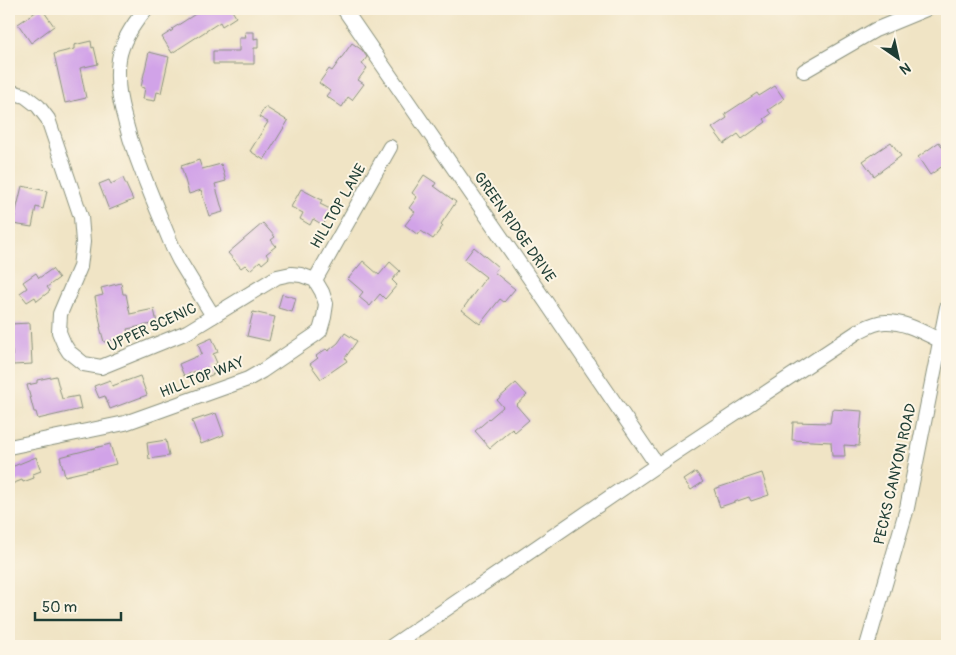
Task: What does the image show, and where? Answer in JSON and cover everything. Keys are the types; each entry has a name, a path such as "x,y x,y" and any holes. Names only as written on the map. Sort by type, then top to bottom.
{"street":[{"name":"UPPER SCENIC","path":"9,91 25,96 38,106 48,119 81,217 83,242 80,267 60,314 59,324 59,332 69,352 84,364 101,367 187,332 213,316 173,248 138,163 121,107 118,88 120,58 124,44 132,27 146,9"},
{"name":"GREEN RIDGE DRIVE","path":"344,9 657,466"},
{"path":"804,71 875,30 926,9"},
{"name":"HILLTOP LANE","path":"315,280 390,147"},
{"path":"213,316 277,277 291,274 315,280"},
{"name":"HILLTOP WAY","path":"9,447 125,423 248,379 320,331 326,304 315,280"},
{"name":"PECKS CANYON ROAD","path":"866,646 907,508 947,307"},
{"path":"392,646 859,331 885,322 901,323 941,341"}],"building":[{"path":"42,9 54,26 31,43 18,24"},
{"path":"203,9 231,9 236,17 222,26 220,22 172,53 162,37"},
{"path":"245,32 254,32 254,39 258,38 258,48 254,48 254,64 213,64 213,51 239,51 239,38 246,38"},
{"path":"91,41 98,64 80,68 86,98 65,103 54,54 74,49 74,45"},
{"path":"352,43 362,50 367,57 362,64 367,68 358,80 364,84 352,100 348,97 342,107 326,96 330,91 319,83 329,69 332,71"},
{"path":"149,52 169,57 161,93 157,92 155,101 143,99 145,88 141,87"},
{"path":"775,86 784,99 768,110 771,114 764,119 766,122 742,139 738,134 724,144 712,128 727,118 725,114 757,93 759,96"},
{"path":"265,107 288,121 264,160 250,151 268,122 259,117"},
{"path":"891,142 901,156 874,176 863,161"},
{"path":"939,142 947,154 947,163 930,175 918,157"},
{"path":"199,160 202,169 221,164 226,181 215,184 223,212 209,216 201,190 189,194 181,166"},
{"path":"424,175 436,183 434,186 456,202 441,224 443,226 433,239 421,231 418,235 405,225 415,212 409,208 417,197 412,193"},
{"path":"123,178 133,200 109,210 99,184 109,180 111,184"},
{"path":"22,186 47,191 43,209 36,207 32,227 13,224"},
{"path":"301,189 322,200 320,204 332,210 323,225 313,219 310,225 300,219 303,213 291,207"},
{"path":"263,223 275,237 271,240 276,246 266,254 269,258 262,264 260,261 250,270 245,265 241,268 228,253"},
{"path":"474,247 498,267 494,272 515,289 504,302 500,299 480,324 462,310 486,277 464,260"},
{"path":"363,261 379,275 390,262 400,271 392,280 397,285 385,299 380,294 370,306 359,297 363,292 348,279"},
{"path":"52,269 59,278 47,287 50,291 37,301 35,297 27,302 20,293 27,288 23,282 36,273 39,278"},
{"path":"121,283 123,294 126,294 130,314 154,309 157,323 127,329 129,337 104,342 95,297 103,295 101,288"},
{"path":"282,294 296,298 292,312 278,308"},
{"path":"253,312 275,317 269,341 247,336"},
{"path":"30,323 32,364 13,365 12,351 9,351 9,339 11,339 10,324"},
{"path":"345,333 357,341 345,358 347,361 321,379 310,364 318,358 316,356 326,349 328,351 338,343"},
{"path":"212,338 218,352 213,354 217,363 211,366 214,374 200,380 196,371 184,376 179,364 202,354 198,344"},
{"path":"56,376 62,399 78,396 81,409 38,419 36,412 34,412 27,385 37,383 37,380"},
{"path":"140,376 147,395 110,409 105,396 99,398 94,386 110,380 112,386"},
{"path":"516,383 527,395 516,405 529,420 515,432 512,429 490,448 475,431 503,407 497,400"},
{"path":"832,409 862,411 859,446 844,445 845,456 832,456 831,442 792,440 793,422 830,423"},
{"path":"216,413 224,435 201,444 192,421"},
{"path":"166,440 169,456 149,459 147,443"},
{"path":"110,444 116,464 65,476 60,457"},
{"path":"36,457 41,471 33,474 34,478 9,485 9,468"},
{"path":"696,472 703,482 691,490 684,480"},
{"path":"762,473 769,495 751,501 749,497 720,507 714,489"}]}
